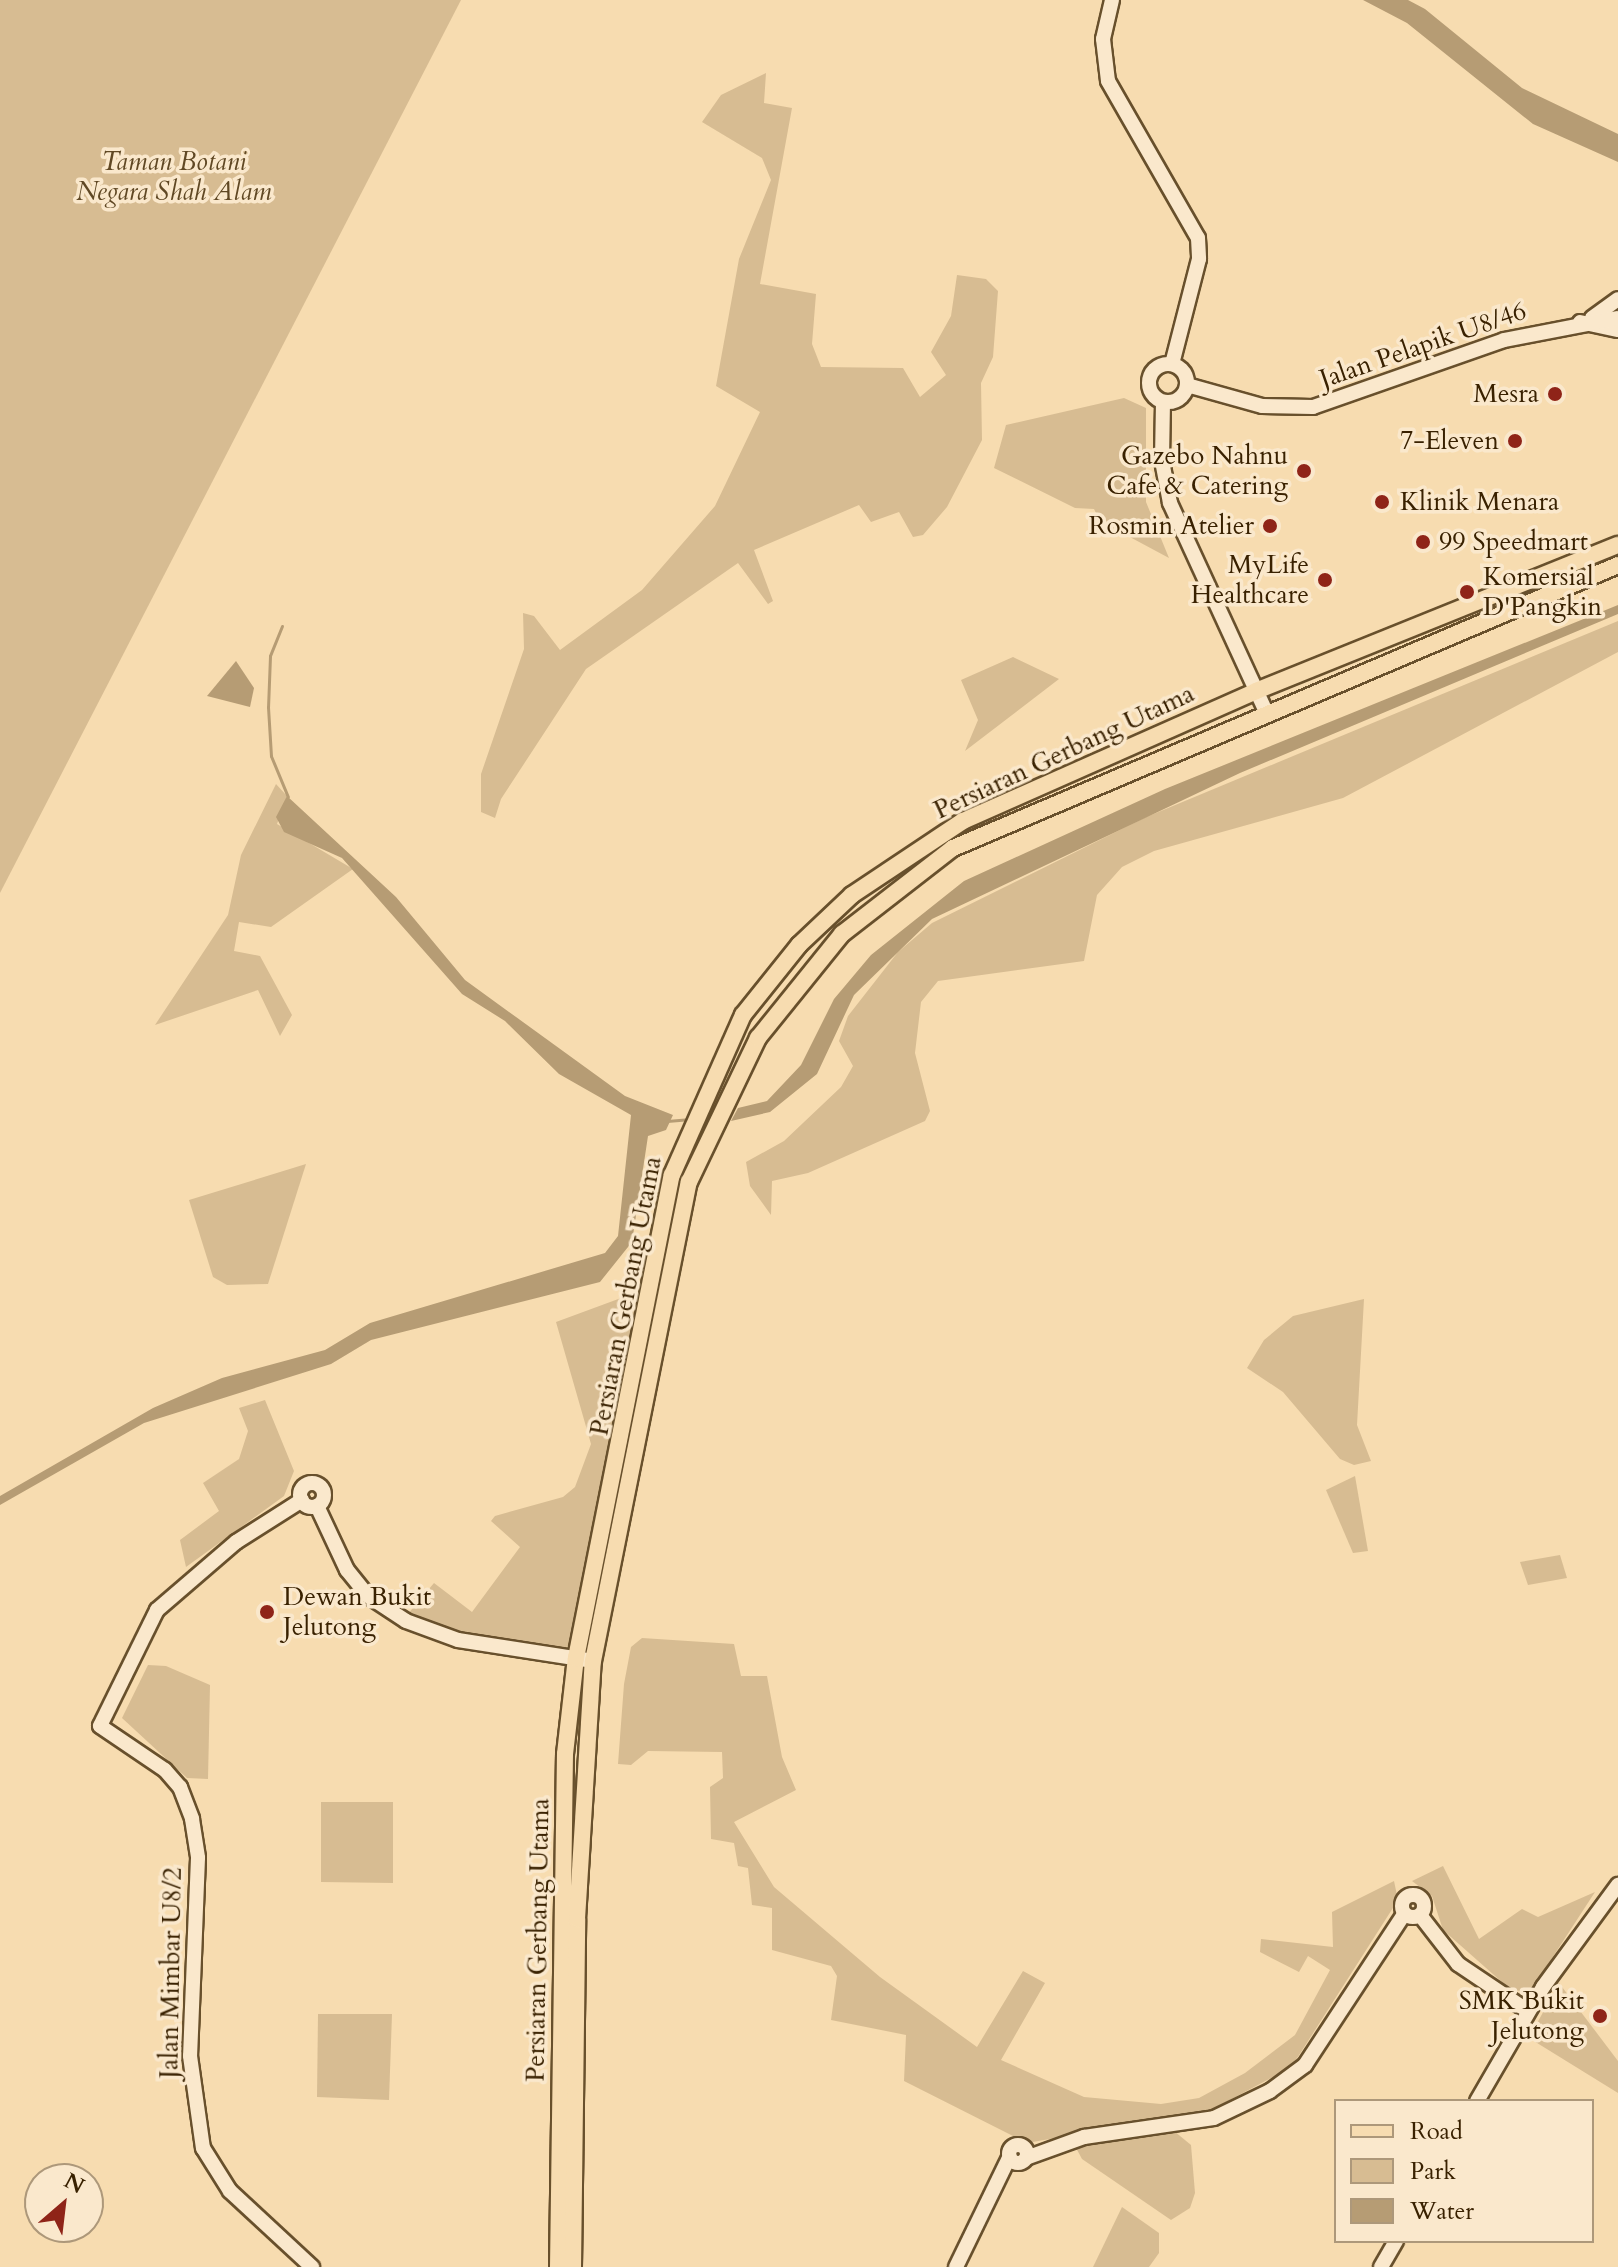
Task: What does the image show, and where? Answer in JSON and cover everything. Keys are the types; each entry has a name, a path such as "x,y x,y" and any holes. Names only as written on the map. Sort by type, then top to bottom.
{"main road":[{"name":"Persiaran Gerbang Utama","path":"573,2267 584,1660 667,1195 685,1136 708,1085 758,993 822,922 878,873 991,806 1256,691 1618,545"},
{"name":"Persiaran Gerbang Utama","path":"558,2267 565,1754 684,1204 702,1146 726,1096 788,994 842,934 895,889 989,829 1265,710 1618,565"}],"street":[{"path":"1112,0 1103,39 1108,81 1198,238 1199,259 1172,364"},
{"path":"1618,299 1588,323 1618,343"},
{"name":"Jalan Pelapik U8/46","path":"1187,385 1262,406 1313,407 1495,343 1618,318"},
{"name":"Jalan Pelapik U8/46","path":"1588,323 1618,330"},
{"path":"1163,402 1179,399 1187,385 1182,369 1172,364 1158,366 1149,379 1150,391 1163,402 1167,494 1265,710"},
{"path":"317,1506 324,1495 318,1485 304,1487 302,1500 317,1506 347,1570 393,1614 458,1640 584,1660"},
{"name":"Jalan Mimbar U8/2","path":"302,1500 236,1542 157,1610 100,1726 165,1770 180,1787 192,1819 198,1858 190,2051 203,2148 221,2181 312,2267"},
{"path":"1478,2099 1528,2011 1618,1885"},
{"path":"956,2267 995,2186 1020,2156 1084,2137 1214,2118 1289,2078 1305,2065 1412,1914 1458,1964 1528,2011"},
{"path":"1381,2267 1395,2243"}],"green space":[{"name":"Taman Botani Negara Shah Alam","path":"0,0 461,0 0,893"},
{"path":"766,73 764,103 792,108 760,284 816,294 812,344 821,367 903,368 920,397 946,375 931,352 951,316 957,275 986,279 998,291 993,357 981,383 982,440 947,507 923,535 913,537 899,512 871,522 859,505 754,550 773,601 768,604 738,563 586,669 501,799 495,818 481,812 481,774 524,649 523,613 534,616 560,650 642,590 715,506 760,412 716,386 739,259 771,180 762,158 702,122 721,95"},
{"path":"1124,398 1146,408 1146,502 1169,558 1100,521 1094,509 1075,508 994,468 1006,425"},
{"path":"1618,621 1618,652 1343,798 1154,851 1122,867 1097,895 1084,961 938,981 921,1002 915,1053 930,1111 925,1121 808,1173 772,1181 771,1215 750,1186 746,1162 784,1141 841,1087 853,1066 839,1041 848,1016 898,952 932,923 1144,818"},
{"path":"1013,657 1059,679 965,751 978,720 961,680"},
{"path":"276,784 287,796 277,824 353,869 271,927 239,922 234,951 260,956 292,1015 280,1036 258,990 155,1025 228,915 241,855"},
{"path":"306,1164 268,1284 227,1285 213,1277 189,1200"},
{"path":"640,1291 574,1641 561,1651 460,1637 407,1615 434,1583 472,1612 520,1547 491,1521 495,1516 563,1497 575,1487 591,1444 556,1322"},
{"path":"1364,1299 1357,1425 1371,1461 1354,1465 1340,1459 1283,1392 1247,1368 1264,1340 1293,1316"},
{"path":"265,1400 294,1471 284,1496 186,1567 180,1540 219,1511 203,1483 239,1459 248,1431 239,1408"},
{"path":"1355,1476 1368,1551 1353,1553 1326,1490"},
{"path":"1560,1555 1567,1578 1528,1585 1520,1562"},
{"path":"642,1638 734,1644 741,1676 767,1676 782,1757 796,1790 734,1822 774,1887 880,1977 977,2047 1023,1971 1045,1983 1001,2060 1084,2097 1161,2104 1199,2098 1245,2073 1295,2035 1330,1970 1308,1956 1299,1972 1260,1952 1261,1939 1333,1947 1332,1912 1394,1881 1398,1900 1294,2063 1273,2077 1209,2111 1027,2143 904,2081 906,2035 831,2020 837,1976 831,1966 772,1950 772,1908 752,1905 748,1868 738,1866 734,1843 711,1839 710,1787 723,1778 722,1752 648,1751 631,1765 618,1764 624,1684 631,1647"},
{"path":"148,1665 166,1666 210,1685 208,1779 187,1778 122,1718"},
{"path":"321,1802 393,1802 393,1883 321,1882"},
{"path":"1443,1866 1479,1939 1522,1909 1538,1917 1595,1892 1530,1992 1511,1990 1443,1930 1432,1896 1412,1881"},
{"path":"1559,1983 1618,2061 1618,2093 1529,2038"},
{"path":"318,2014 392,2014 389,2100 317,2097"},
{"path":"1174,2131 1191,2145 1195,2193 1190,2208 1171,2220 1082,2159 1075,2146"},
{"path":"1122,2207 1159,2233 1159,2253 1149,2267 1093,2267"}],"water":[{"path":"1363,0 1408,0 1425,9 1522,88 1618,134 1618,162 1533,124 1407,23"},
{"path":"1618,605 1618,614 1240,773 932,919 854,995 817,1074 770,1112 731,1121 738,1108 767,1101 801,1065 834,999 871,955 964,881 1165,789"},
{"path":"236,661 254,688 250,707 207,696"},
{"path":"287,796 396,897 465,980 625,1096 673,1115 666,1130 648,1136 632,1242 600,1282 371,1340 331,1364 144,1423 0,1505 0,1496 153,1408 222,1378 325,1350 370,1323 605,1253 618,1236 631,1115 559,1074 505,1021 462,994 342,858 284,832 276,817"}],"waterway":[{"path":"282,626 270,656 268,707 271,756 288,797"},
{"path":"667,1121 691,1119"}],"place":[{"name":"Mesra","path":"1555,394"},
{"name":"7-Eleven","path":"1515,441"},
{"name":"Gazebo Nahnu Cafe & Catering","path":"1304,471"},
{"name":"Klinik Menara","path":"1382,502"},
{"name":"Rosmin Atelier","path":"1270,526"},
{"name":"99 Speedmart","path":"1423,542"},
{"name":"MyLife Healthcare","path":"1325,580"},
{"name":"Komersial D'Pangkin","path":"1467,592"},
{"name":"Dewan Bukit Jelutong","path":"267,1612"},
{"name":"SMK Bukit Jelutong","path":"1600,2016"}]}
